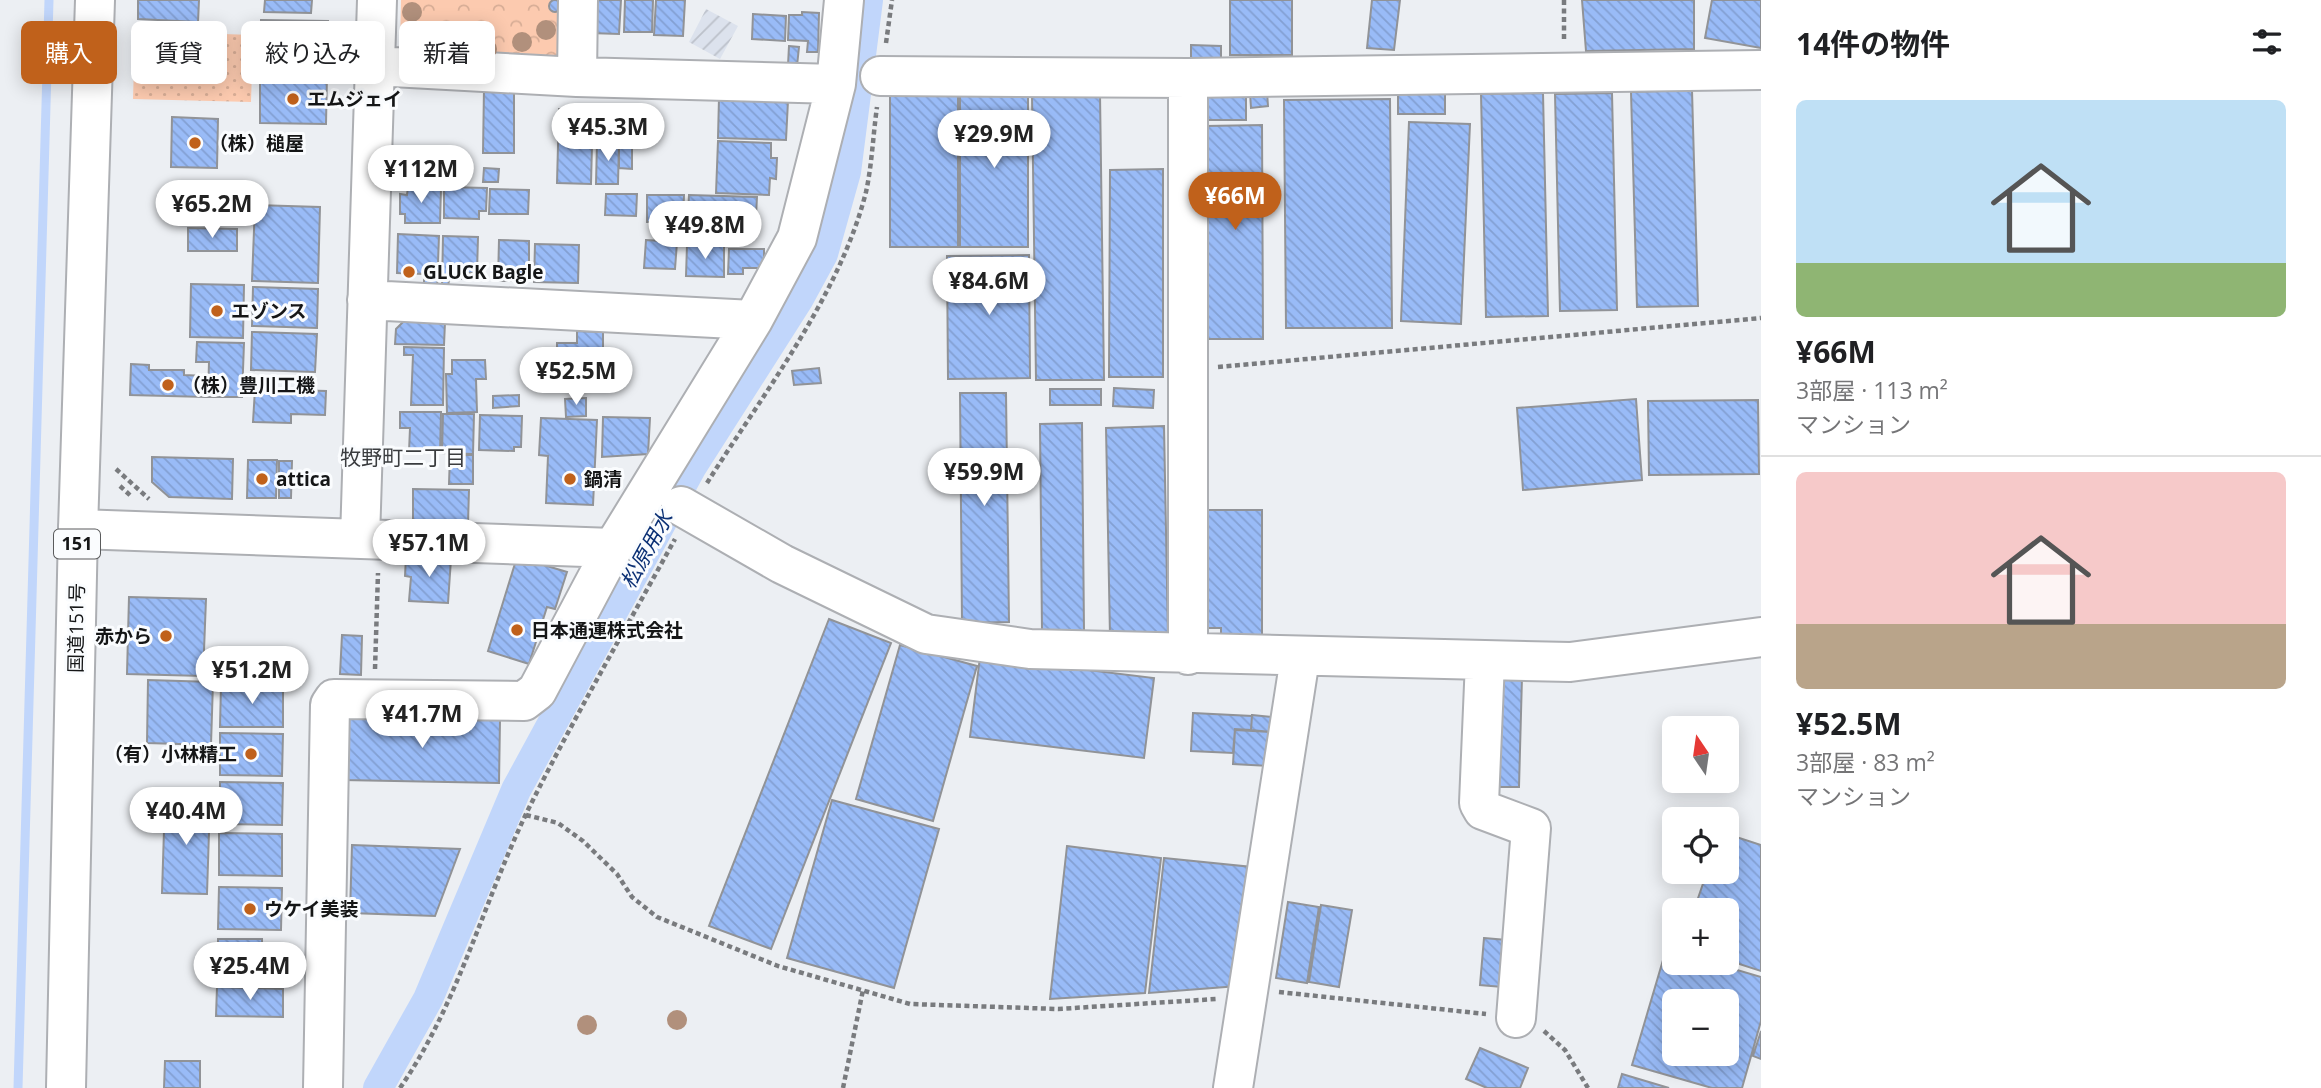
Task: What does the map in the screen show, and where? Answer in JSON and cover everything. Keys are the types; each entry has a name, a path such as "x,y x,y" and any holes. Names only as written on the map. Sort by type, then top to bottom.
{"main road":[{"name":"国道151号","path":"66,1088 78,530 95,0"},
{"path":"376,21 377,0"},
{"path":"577,77 578,0"},
{"path":"323,1088 330,705 334,699 342,697 374,701 524,701 532,697 613,548 671,498 753,320 797,238 836,84 844,0"},
{"path":"385,67 577,77 836,84"},
{"path":"880,76 1188,78 1761,71"},
{"path":"1188,78 1188,655"},
{"path":"370,540 367,300 373,84"},
{"path":"367,300 753,320"},
{"path":"671,498 793,569 926,634 1030,649 1300,658 1570,662 1761,637"},
{"path":"78,530 613,548"},
{"path":"1233,1088 1300,658"},
{"path":"1485,661 1479,803 1483,810 1531,828 1516,1018"}],"path":[{"path":"400,1088 414,1068 453,985 526,815 671,498 810,321 846,252 866,191 892,0"},
{"path":"1564,0 1564,73"},
{"path":"1189,370 1761,318"},
{"path":"116,469 154,502"},
{"path":"370,540 374,701"},
{"path":"526,815 558,823 583,841 617,874 632,897 657,917 778,966 910,1004 1058,1009 1224,998 1249,989 1516,1018 1544,1031 1565,1050 1588,1088"},
{"path":"843,1088 863,990"}],"shaded area":[{"path":"706,9 738,26 720,59 689,42"}],"green space":[{"path":"401,0 570,0 558,62 495,57 495,21 401,21"},
{"path":"227,34 241,35 241,84 252,84 251,102 133,99 133,84 227,84"}],"building":[{"path":"138,0 199,0 198,21 138,19"},
{"path":"265,0 312,0 311,13 264,12"},
{"path":"555,0 561,6 555,12 549,6"},
{"path":"592,0 621,0 619,34 590,33"},
{"path":"625,0 653,0 652,32 624,32"},
{"path":"656,0 685,0 683,36 654,35"},
{"path":"1230,0 1292,0 1292,55 1230,55"},
{"path":"1372,0 1400,0 1394,50 1367,48"},
{"path":"1582,0 1694,0 1694,49 1586,51"},
{"path":"1712,0 1761,0 1761,48 1705,38"},
{"path":"802,12 819,13 818,52 807,52 808,41 788,40 789,15 802,15"},
{"path":"753,14 786,16 785,41 752,39"},
{"path":"261,20 328,21 261,21"},
{"path":"1191,45 1221,46 1221,61 1191,60"},
{"path":"789,46 799,47 797,66 788,65"},
{"name":"エムジェイ","path":"260,84 327,84 326,124 260,123"},
{"path":"484,88 514,88 514,153 483,153"},
{"path":"1692,90 1698,306 1637,307 1631,92"},
{"path":"1267,92 1268,106 1251,108 1250,93"},
{"path":"1398,93 1445,93 1445,114 1398,114"},
{"path":"1543,93 1548,316 1486,317 1481,94"},
{"path":"1612,93 1617,310 1560,311 1555,94"},
{"path":"890,94 958,94 958,247 890,247"},
{"path":"960,94 1028,94 1028,247 960,247"},
{"path":"1100,94 1104,380 1036,380 1032,95"},
{"path":"1207,97 1246,97 1246,120 1207,120"},
{"path":"719,98 788,101 786,140 718,138"},
{"path":"1390,99 1392,328 1286,328 1284,100"},
{"path":"559,109 583,110 582,145 592,145 591,184 557,183"},
{"name":"（株）槌屋","path":"172,117 218,119 217,168 171,167"},
{"path":"1409,122 1470,124 1461,324 1401,321"},
{"path":"1262,125 1263,339 1207,339 1206,126"},
{"path":"718,141 771,143 771,158 777,158 776,179 770,178 769,195 716,193"},
{"path":"597,142 619,142 618,184 596,184"},
{"path":"619,147 632,147 632,169 619,168"},
{"path":"484,168 499,169 498,182 483,182"},
{"path":"1163,169 1163,377 1109,377 1110,170"},
{"path":"187,186 240,187 239,216 186,215"},
{"path":"408,187 441,188 440,223 405,223 405,214 400,214 400,194 407,195"},
{"path":"444,187 487,188 486,211 479,211 479,219 444,218"},
{"path":"490,189 529,190 528,214 489,214"},
{"path":"606,194 637,194 636,216 605,215"},
{"path":"647,195 684,195 683,222 647,222"},
{"path":"689,195 757,197 755,234 687,231"},
{"path":"255,205 320,207 318,283 252,281"},
{"path":"188,228 237,229 237,251 188,251"},
{"path":"398,234 439,236 437,289 424,288 424,274 397,273"},
{"path":"443,236 478,237 477,273 461,273 461,279 449,279 448,288 442,288"},
{"path":"499,240 529,241 529,281 498,281"},
{"path":"646,240 677,242 675,269 644,268"},
{"path":"535,244 579,245 578,283 534,282"},
{"path":"687,245 724,245 724,277 686,276"},
{"path":"729,249 764,249 764,268 743,268 743,274 728,274"},
{"path":"1029,255 1030,378 948,379 947,256"},
{"name":"エゾンス","path":"191,284 244,285 243,338 190,337"},
{"path":"253,287 318,289 317,328 252,326"},
{"path":"404,321 445,322 444,345 395,344 396,329"},
{"path":"577,331 603,332 603,381 594,381 593,388 557,388 557,343 577,343"},
{"path":"252,332 317,334 315,372 251,370"},
{"path":"197,342 244,343 242,397 208,397 209,362 196,362"},
{"path":"404,347 444,348 443,405 411,405 413,355 404,355"},
{"path":"452,360 485,360 486,379 476,379 477,412 447,413 446,374 452,374"},
{"name":"（株）豊川工機","path":"131,364 149,365 149,370 184,370 184,375 206,376 206,397 130,395"},
{"path":"819,368 821,383 794,385 792,371"},
{"path":"1114,388 1154,390 1153,408 1113,406"},
{"path":"255,389 326,391 325,415 291,414 291,423 253,422"},
{"path":"1050,389 1101,389 1101,405 1050,405"},
{"path":"960,393 1006,393 1009,622 962,623"},
{"path":"519,395 519,406 493,408 493,396"},
{"path":"586,398 586,416 566,417 565,399"},
{"path":"1636,399 1642,480 1523,490 1517,408"},
{"path":"1758,400 1759,474 1649,475 1648,401"},
{"path":"400,412 441,412 440,453 409,452 410,428 400,428"},
{"path":"443,414 474,414 473,454 442,453"},
{"path":"480,415 522,416 521,447 514,447 514,451 479,450"},
{"path":"603,417 650,418 648,454 602,457"},
{"name":"鍋清","path":"541,418 597,420 593,505 546,503 548,456 539,455"},
{"path":"1082,423 1084,631 1042,631 1040,424"},
{"path":"1164,426 1168,635 1110,636 1106,428"},
{"path":"450,455 473,455 473,484 449,484"},
{"path":"152,457 233,459 232,499 169,497 152,482"},
{"name":"attica","path":"248,460 277,460 276,498 247,498"},
{"path":"279,461 292,461 291,498 279,498"},
{"path":"413,489 469,490 468,523 413,522"},
{"path":"1207,510 1262,510 1262,639 1221,640 1221,628 1207,628"},
{"path":"406,557 451,559 448,603 409,601 411,577 405,576"},
{"name":"日本通運株式会社","path":"517,557 567,572 555,609 547,607 529,664 488,651"},
{"name":"赤から","path":"129,597 206,599 203,676 127,674"},
{"path":"829,619 891,643 771,949 709,926"},
{"path":"342,635 362,636 361,675 340,674"},
{"path":"900,645 977,666 933,821 856,799"},
{"path":"980,657 1154,678 1144,758 970,737"},
{"path":"1491,676 1522,677 1519,787 1489,787"},
{"path":"148,680 213,682 211,745 147,743"},
{"path":"221,685 283,685 283,727 220,727"},
{"path":"1193,713 1252,716 1251,730 1235,729 1233,753 1191,751"},
{"path":"1252,715 1272,717 1271,732 1251,730"},
{"path":"344,717 500,720 499,783 343,780"},
{"path":"1235,730 1271,732 1269,766 1233,764"},
{"name":"（有）小林精工","path":"220,733 283,734 282,776 220,775"},
{"path":"220,782 283,783 282,825 220,824"},
{"path":"165,799 210,801 207,894 162,893"},
{"path":"832,800 939,829 894,988 787,958"},
{"path":"219,833 282,834 282,876 219,875"},
{"path":"1739,838 1761,845 1761,971 1739,964 1739,898 1698,898 1703,884 1739,884"},
{"path":"352,845 460,849 435,916 350,913"},
{"path":"1067,846 1161,858 1145,993 1050,999"},
{"path":"1164,858 1252,867 1238,986 1149,993"},
{"name":"ウケイ美装","path":"219,887 282,888 281,930 218,929"},
{"path":"1288,902 1319,907 1307,983 1276,978"},
{"path":"1321,905 1352,910 1339,987 1309,982"},
{"path":"1484,938 1518,941 1514,988 1480,985"},
{"path":"218,939 262,939 262,981 218,981"},
{"path":"1662,964 1662,975 1739,975 1739,971 1761,977 1761,1021 1742,1088 1712,1088 1632,1065"},
{"path":"217,987 283,989 283,1017 216,1016"},
{"path":"1761,1031 1761,1059 1753,1056"},
{"path":"1480,1048 1528,1068 1520,1088 1487,1088 1466,1079"},
{"path":"165,1061 200,1061 200,1088 164,1088"},
{"path":"1622,1074 1669,1088 1618,1088"}],"waterway":[{"path":"18,1088 49,0"},
{"name":"松原用水","path":"378,1088 428,999 516,790 691,468 798,300 823,254 846,172 868,0"}],"place":[{"name":"エムジェイ","path":"293,99"},
{"name":"（株）槌屋","path":"195,143"},
{"name":"GLUCK Bagle","path":"409,272"},
{"name":"エゾンス","path":"217,311"},
{"name":"（株）豊川工機","path":"168,385"},
{"name":"attica","path":"262,479"},
{"name":"鍋清","path":"570,479"},
{"name":"日本通運株式会社","path":"517,630"},
{"name":"赤から","path":"166,636"},
{"name":"（有）小林精工","path":"251,754"},
{"name":"ウケイ美装","path":"250,909"}],"district":[{"name":"牧野町二丁目","path":"403,458"}]}
